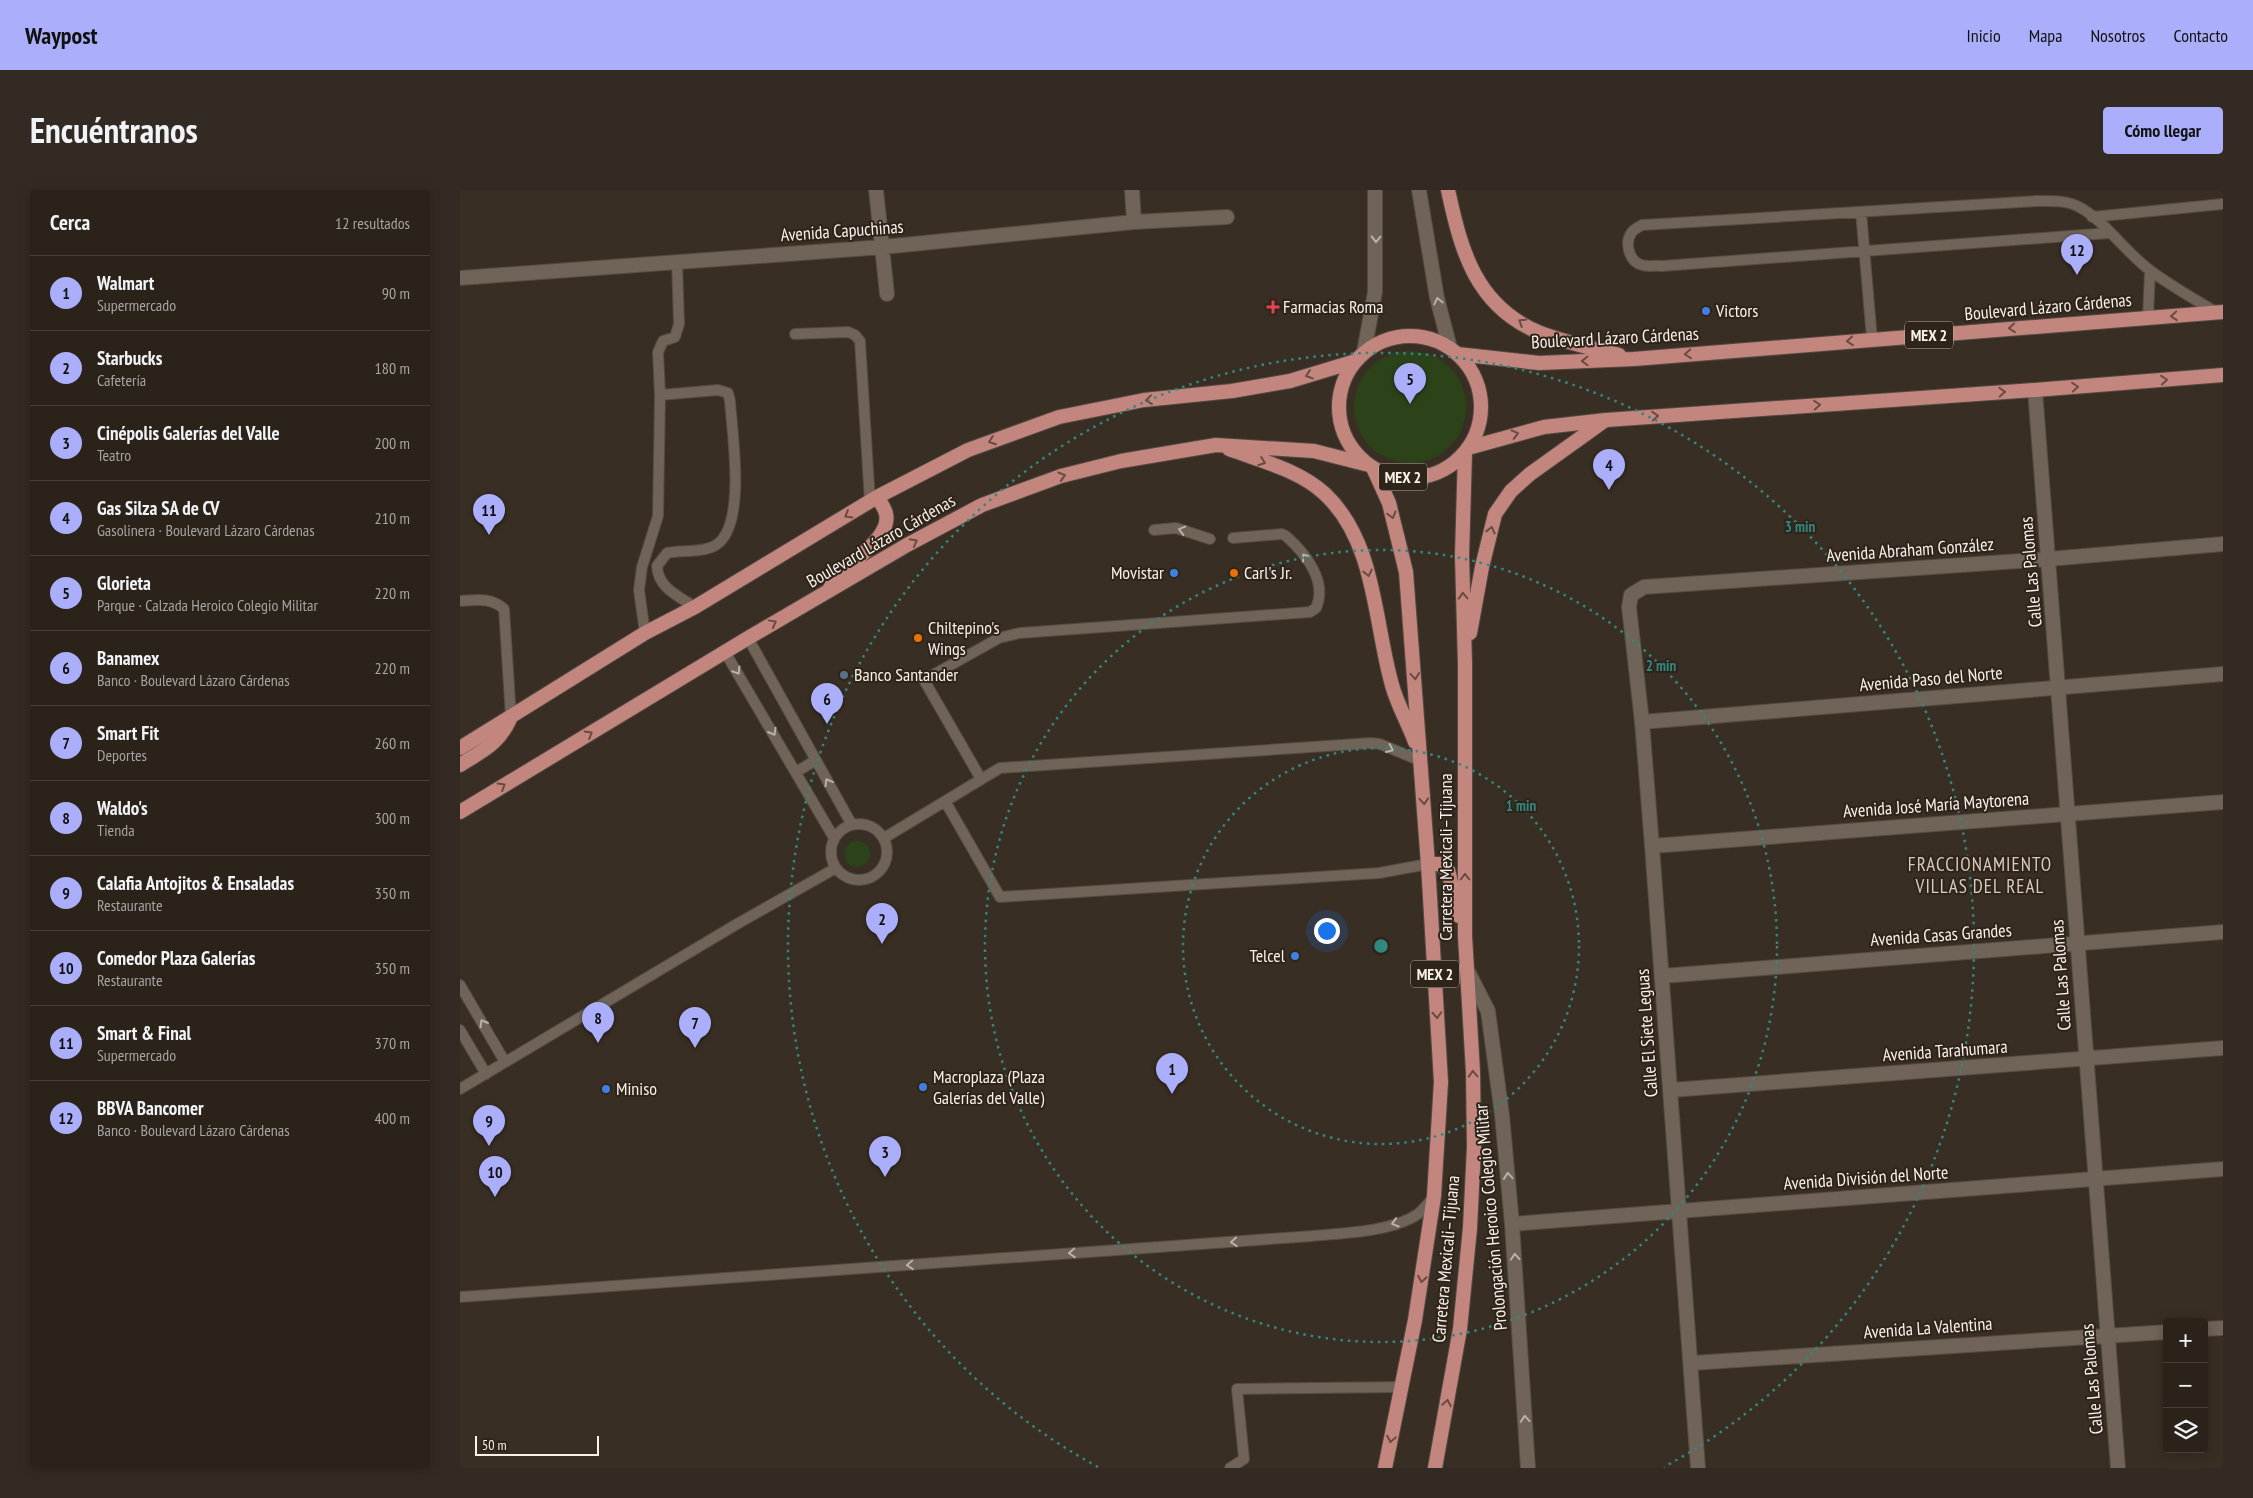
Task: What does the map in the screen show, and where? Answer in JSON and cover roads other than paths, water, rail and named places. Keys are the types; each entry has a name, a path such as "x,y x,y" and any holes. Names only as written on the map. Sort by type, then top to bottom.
{"main road":[{"path":"1448,190 1459,240 1478,281 1505,312 1538,331 1634,359"},
{"name":"Boulevard Lázaro Cárdenas","path":"1453,351 1539,363 1634,359 2220,312"},
{"name":"MEX 2","path":"1397,337 1425,338 1453,351 1470,369 1478,386 1481,406 1479,425 1466,450 1450,465 1414,478 1394,476 1370,467 1346,440 1340,424 1338,407 1340,391 1346,375 1360,356 1380,342 1397,337"},
{"path":"460,748 645,633 695,607 873,499 968,450 1059,417 1144,400 1232,391 1290,382 1360,356"},
{"path":"1465,664 1462,556 1466,450 1544,427 1606,420 2223,375"},
{"name":"MEX 2","path":"1465,664 1482,566 1495,514 1511,491 1530,474 1606,420"},
{"path":"1216,445 1294,474 1325,494 1347,523 1365,560 1392,686 1420,757"},
{"name":"Boulevard Lázaro Cárdenas","path":"460,812 748,638 907,545 982,505 1061,476 1122,461 1216,445 1314,451 1370,467"},
{"name":"Carretera Mexicali–Tijuana","path":"1370,467 1389,503 1406,572 1428,864 1441,1082 1434,1196 1415,1320 1386,1468"},
{"path":"827,593 833,581 844,569 879,539 885,530 887,516 873,499"},
{"name":"Carretera Mexicali–Tijuana","path":"1435,1468 1460,1329 1470,1219 1474,1147 1473,1072 1465,936 1465,664"},
{"path":"460,765 494,743 504,733 511,717"},
{"path":"1428,864 1439,864 1448,870 1465,936"}],"street":[{"path":"876,190 886,294"},
{"path":"1132,190 1134,222"},
{"path":"1360,356 1375,292 1375,190"},
{"path":"1419,190 1437,298 1453,351"},
{"name":"Avenida Capuchinas","path":"460,278 882,247 1134,222 1227,217"},
{"name":"Calle Las Palomas","path":"2035,390 2118,1468"},
{"name":"Avenida Abraham González","path":"1631,595 1644,587 2049,559 2223,544"},
{"name":"Calle El Siete Leguas","path":"1631,595 1629,607 1642,722 1652,846 1692,1362 1698,1468"},
{"name":"Avenida Paso del Norte","path":"1642,722 2059,686 2223,674"},
{"name":"Avenida José María Maytorena","path":"1652,846 2223,802"},
{"name":"Avenida Casas Grandes","path":"1662,976 2223,932"},
{"name":"Prolongación Heroico Colegio Militar","path":"1466,968 1488,1011 1502,1116 1512,1224 1528,1468"},
{"name":"Avenida Tarahumara","path":"1671,1090 2223,1048"},
{"name":"Avenida División del Norte","path":"1512,1224 2223,1169"},
{"path":"2208,1329 2223,1328"},
{"name":"Avenida La Valentina","path":"1692,1362 2163,1332"}],"lane":[{"path":"2109,233 1662,266 1642,265 1633,260 1630,252 1629,238 1633,231 1642,225 2038,201 2070,204 2080,207 2092,217 2150,271 2220,312"},
{"path":"2092,217 2223,204"},
{"path":"1861,212 1872,339"},
{"path":"645,633 639,590 642,567 658,516 660,395 658,352 663,342 675,336 679,324 677,262"},
{"path":"2148,318 2150,271"},
{"path":"795,334 848,332 855,335 860,341 873,499"},
{"path":"660,395 718,390 728,393 730,400 735,505 726,536 716,545 703,550 667,553 657,566 657,576 665,587 695,607"},
{"path":"1154,530 1176,528 1210,538"},
{"path":"981,779 924,680 977,649 1000,638 1020,633 1310,612 1316,608 1319,590 1308,560 1286,536 1282,534 1232,538"},
{"path":"460,601 484,600 497,602 504,609 511,717"},
{"path":"748,638 852,825"},
{"path":"725,652 834,838"},
{"path":"884,838 1000,768 1358,744 1380,744 1420,757"},
{"path":"796,772 816,760"},
{"path":"945,801 1000,897 1401,870 1428,864"},
{"path":"852,825 870,826 884,838 886,857 878,873 860,880 851,879 836,868 831,853 834,838 839,832 852,825"},
{"path":"460,1089 836,868"},
{"path":"460,985 505,1062"},
{"path":"460,1030 486,1074"},
{"path":"460,1297 1312,1236 1395,1224 1418,1214 1434,1196"},
{"path":"1230,1468 1244,1459 1237,1389 1402,1388"}],"place":[{"name":"BBVA Bancomer","path":"2077,275"},
{"name":"Farmacias Roma","path":"1273,307"},
{"name":"Victors","path":"1706,311"},
{"name":"Glorieta","path":"1410,404"},
{"name":"Gas Silza SA de CV","path":"1609,490"},
{"name":"Smart & Final","path":"489,535"},
{"name":"Movistar","path":"1174,573"},
{"name":"Carl's Jr.","path":"1234,573"},
{"name":"Chiltepino's Wings","path":"918,638"},
{"name":"Banco Santander","path":"844,675"},
{"name":"Banamex","path":"827,724"},
{"name":"Starbucks","path":"882,944"},
{"name":"Telcel","path":"1295,956"},
{"name":"Waldo's","path":"598,1043"},
{"name":"Smart Fit","path":"695,1048"},
{"name":"Macroplaza (Plaza Galerías del Valle)","path":"923,1087"},
{"name":"Miniso","path":"606,1089"},
{"name":"Walmart","path":"1172,1094"},
{"name":"Calafia Antojitos & Ensaladas","path":"489,1146"},
{"name":"Cinépolis Galerías del Valle","path":"885,1177"},
{"name":"Comedor Plaza Galerías","path":"495,1197"}],"district":[{"name":"FRACCIONAMIENTO VILLAS DEL REAL","path":"1980,875"}]}
